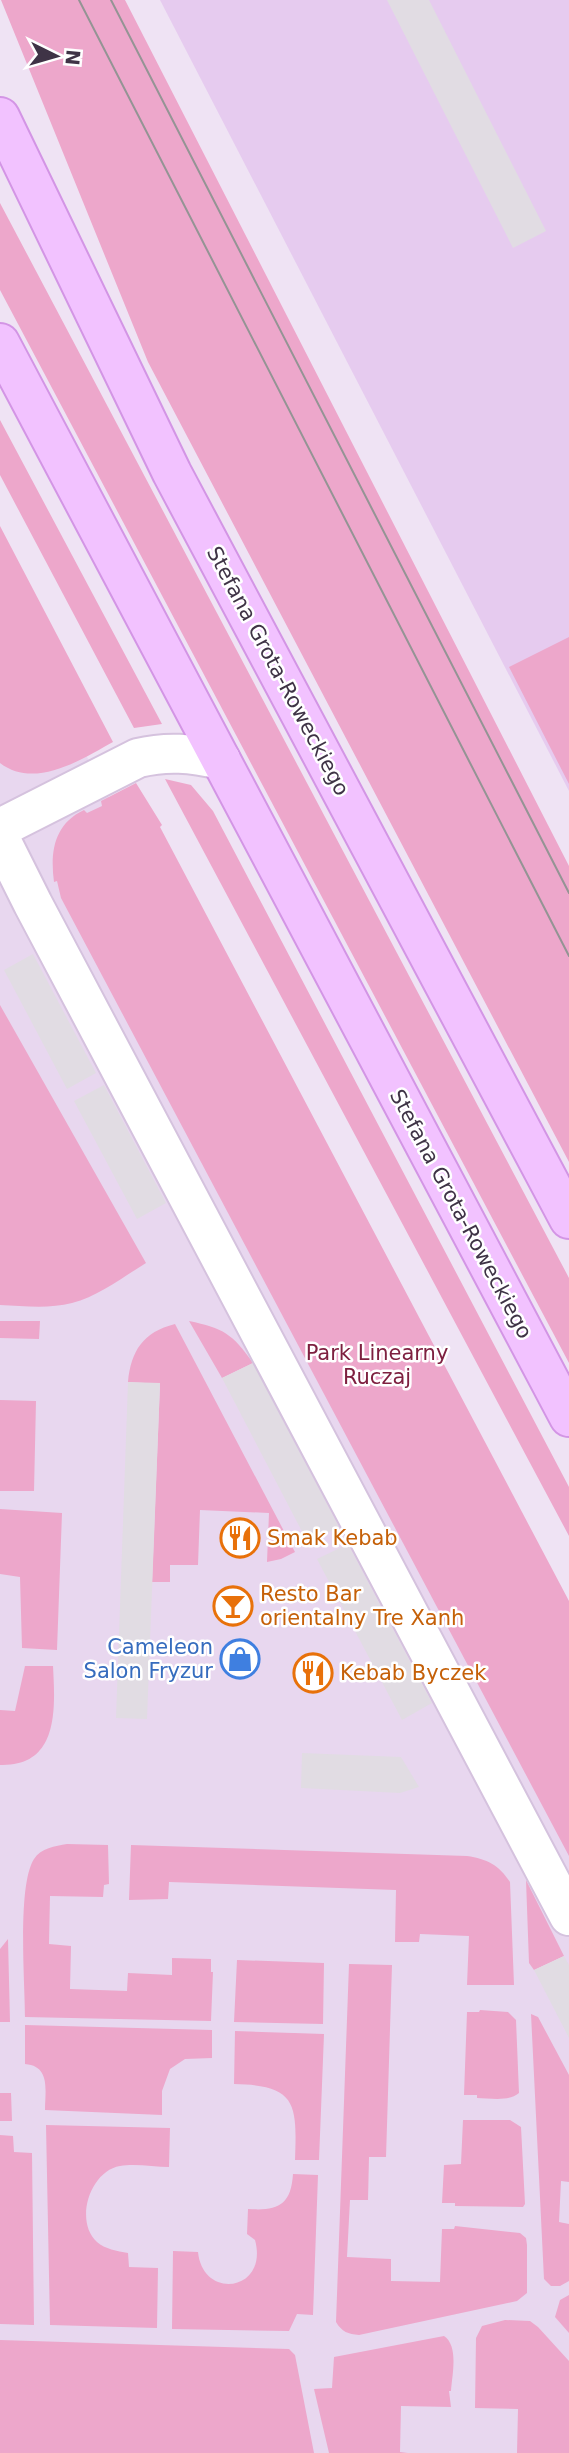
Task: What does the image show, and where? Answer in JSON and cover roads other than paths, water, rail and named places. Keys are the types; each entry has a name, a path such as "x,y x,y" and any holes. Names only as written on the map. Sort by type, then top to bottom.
{"main road":[{"name":"Stefana Grota-Roweckiego","path":"0,117 173,473 569,1219"},
{"name":"Stefana Grota-Roweckiego","path":"0,343 569,1417"}],"street":[{"path":"0,828 138,758 178,752 221,760"},
{"path":"0,838 569,1916"}],"tram line":[{"path":"79,0 569,956"},
{"path":"111,0 569,893"}],"place":[{"name":"Smak Kebab","path":"240,1538"},
{"name":"Resto Bar orientalny Tre Xanh","path":"233,1606"},
{"name":"Cameleon Salon Fryzur","path":"240,1659"},
{"name":"Kebab Byczek","path":"313,1673"}],"park label":[{"name":"Park Linearny Ruczaj","path":"377,1365"}]}
